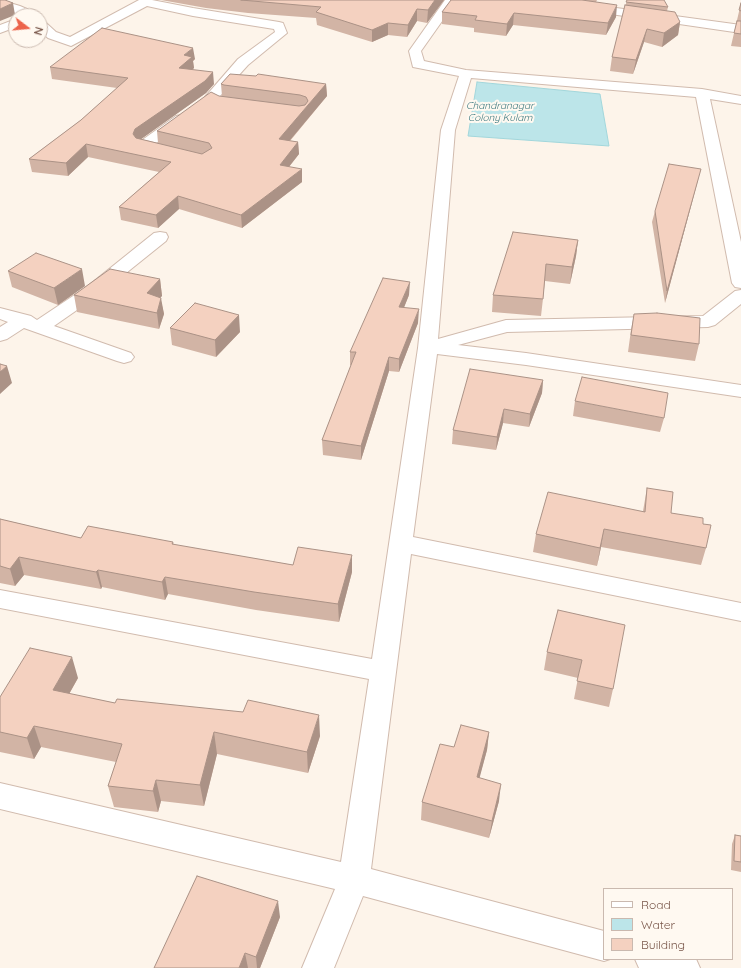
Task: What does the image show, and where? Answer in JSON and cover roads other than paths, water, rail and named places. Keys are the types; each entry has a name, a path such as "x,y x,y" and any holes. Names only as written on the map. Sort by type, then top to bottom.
{"street":[{"path":"451,0 414,51 418,64 466,74 702,93 741,100"},
{"path":"48,31 52,35 71,42 145,1 193,12 279,26 281,33 243,62 212,97 143,146 174,153"},
{"path":"0,3 16,8"},
{"path":"578,7 741,29"},
{"path":"318,968 354,879 428,348 448,130 466,74"},
{"path":"702,93 741,283"},
{"path":"212,97 220,103 250,107"},
{"path":"41,326 94,290 160,237"},
{"path":"428,348 506,326 708,321 741,295"},
{"path":"0,313 41,326 124,357"},
{"path":"0,335 24,320"},
{"path":"428,348 526,359 741,391"},
{"path":"400,543 741,612"},
{"path":"0,599 382,671"},
{"path":"0,796 354,879 603,946"},
{"path":"655,960 684,968"}],"water":[{"name":"Chandranagar Colony Kulam","path":"477,82 600,94 609,146 468,136"}]}
